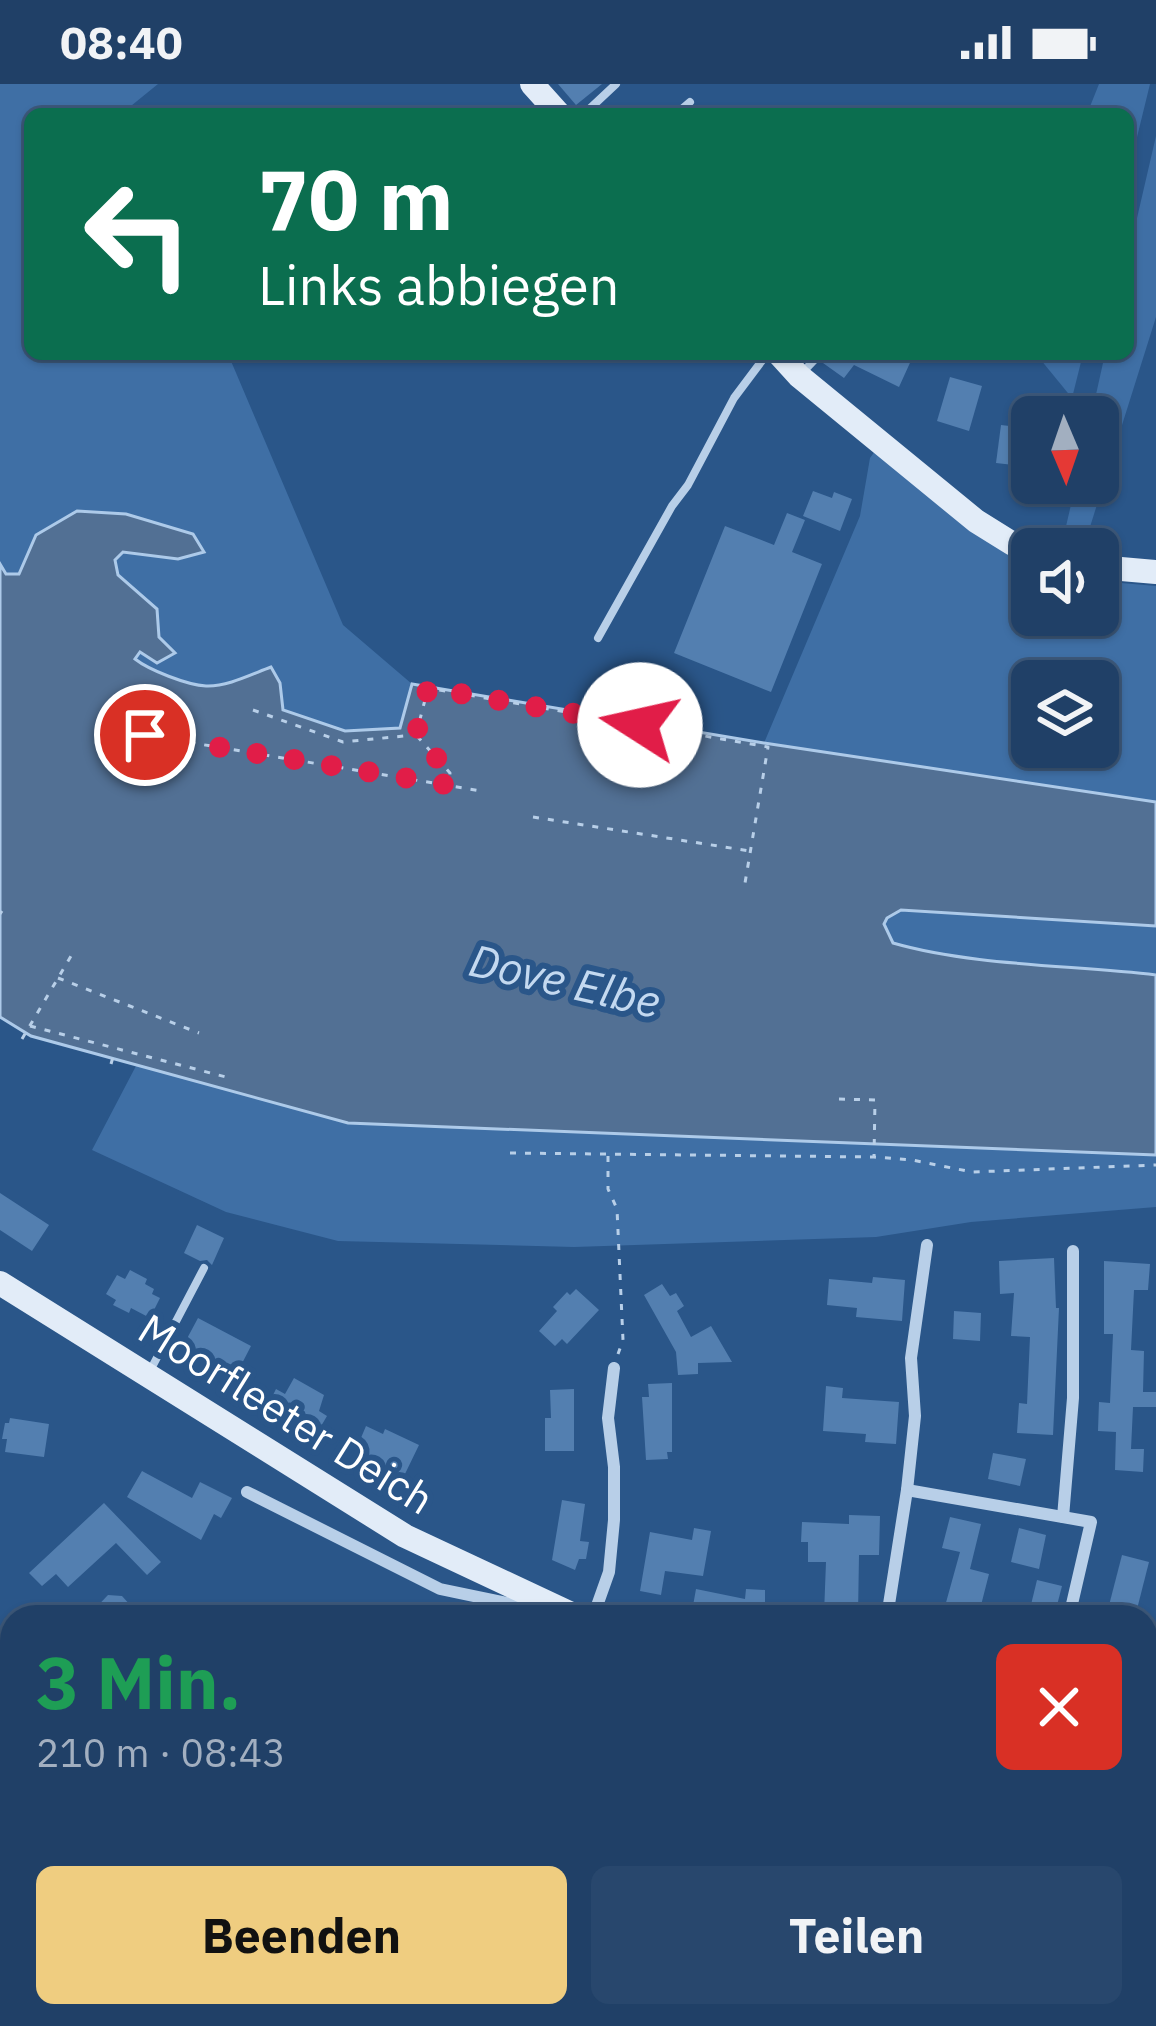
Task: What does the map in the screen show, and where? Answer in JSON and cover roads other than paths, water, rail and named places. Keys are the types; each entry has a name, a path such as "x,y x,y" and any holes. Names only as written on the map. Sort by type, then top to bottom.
{"street":[{"path":"532,84 554,108"},
{"path":"784,360 976,521 1011,543"},
{"path":"1119,569 1156,572"},
{"path":"889,1605 907,1490 914,1416 911,1358 927,1245"},
{"path":"1063,1517 1073,1398 1073,1251"},
{"name":"Moorfleeter Deich","path":"0,1283 404,1536 551,1605"},
{"path":"597,1605 609,1572 614,1520 608,1418 614,1368"},
{"path":"907,1490 1091,1522 1072,1605"},
{"name":"Moorfleeter Deich","path":"247,1492 440,1589 517,1605 538,1599"}],"lane":[{"path":"590,108 616,84"},
{"path":"683,108 690,102"},
{"path":"598,638 734,398 762,360"},
{"path":"799,376 814,360"},
{"path":"148,1376 204,1268"}],"water":[{"name":"Dove Elbe","path":"77,511 126,514 193,534 204,552 178,559 123,552 115,560 118,575 157,609 159,637 175,653 157,663 140,652 135,659 169,676 206,686 271,667 280,683 283,710 345,731 400,728 412,684 1156,802 1156,926 901,910 884,924 893,943 924,951 1156,975 1156,1155 348,1123 31,1036 0,1017 0,564 6,574 19,574 36,535"}]}
